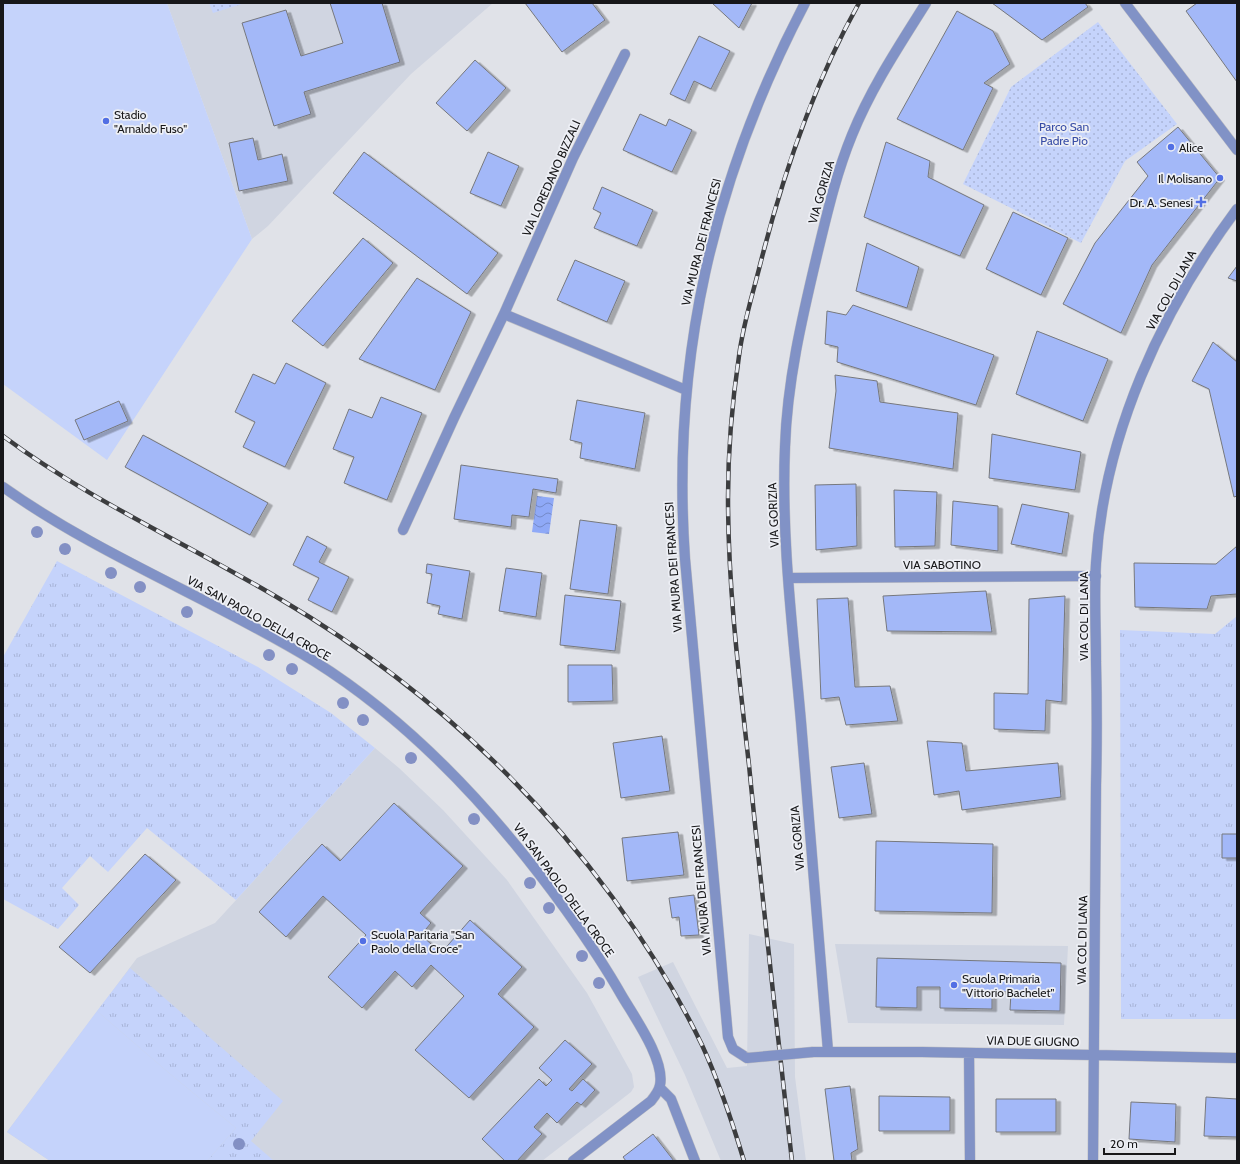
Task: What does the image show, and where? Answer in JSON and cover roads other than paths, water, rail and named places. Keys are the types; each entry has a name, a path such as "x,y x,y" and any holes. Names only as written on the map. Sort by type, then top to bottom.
{"street":[{"name":"VIA MURA DEI FRANCESI","path":"805,3 767,80 748,126 724,196 695,316 686,390 681,492 683,540 729,1044 737,1053 747,1058 828,1051"},
{"name":"VIA GORIZIA","path":"828,1051 789,578 784,490 786,424 796,352 810,283 831,199 853,133 882,75 926,3"},
{"path":"1125,3 1237,150"},
{"name":"VIA LOREDANO BIZZALI","path":"403,530 454,418 504,314 573,158 625,54"},
{"name":"VIA COL DI LANA","path":"1093,1161 1096,576 1099,539 1107,489 1118,441 1132,397 1181,296 1217,236 1237,209"},
{"path":"504,314 686,390"},
{"name":"VIA SAN PAOLO DELLA CROCE","path":"3,487 46,516 111,554 249,625 314,662 353,688 412,737 464,787 509,835 586,939 617,987 655,1056 661,1075 660,1088"},
{"name":"VIA SABOTINO","path":"789,578 1096,576"},
{"name":"VIA DUE GIUGNO","path":"828,1051 1237,1058"},
{"path":"969,1053 970,1161"},
{"path":"573,1161 651,1101 660,1088 670,1099 695,1161"}],"water":[{"path":"537,496 554,498 549,534 532,532"}],"railway":[{"path":"792,1161 764,914 732,598 728,531 728,480 731,427 734,391 743,334 750,302 778,200 788,167 813,100 842,35 859,3"},
{"path":"3,436 70,481 280,599 328,629 375,661 419,695 462,731 502,769 541,810 578,853 613,898 650,951 702,1045 725,1102 744,1161"}],"place":[{"name":"Stadio \"Arnaldo Fuso\"","path":"106,121"},
{"name":"Alice","path":"1171,147"},
{"name":"Il Molisano","path":"1220,178"},
{"name":"Dr. A. Senesi","path":"1201,202"},
{"name":"Scuola Paritaria \"San Paolo della Croce\"","path":"363,941"},
{"name":"Scuola Primaria \"Vittorio Bachelet\"","path":"954,985"}],"park label":[{"name":"Parco San Padre Pio","path":"1064,133"}]}
